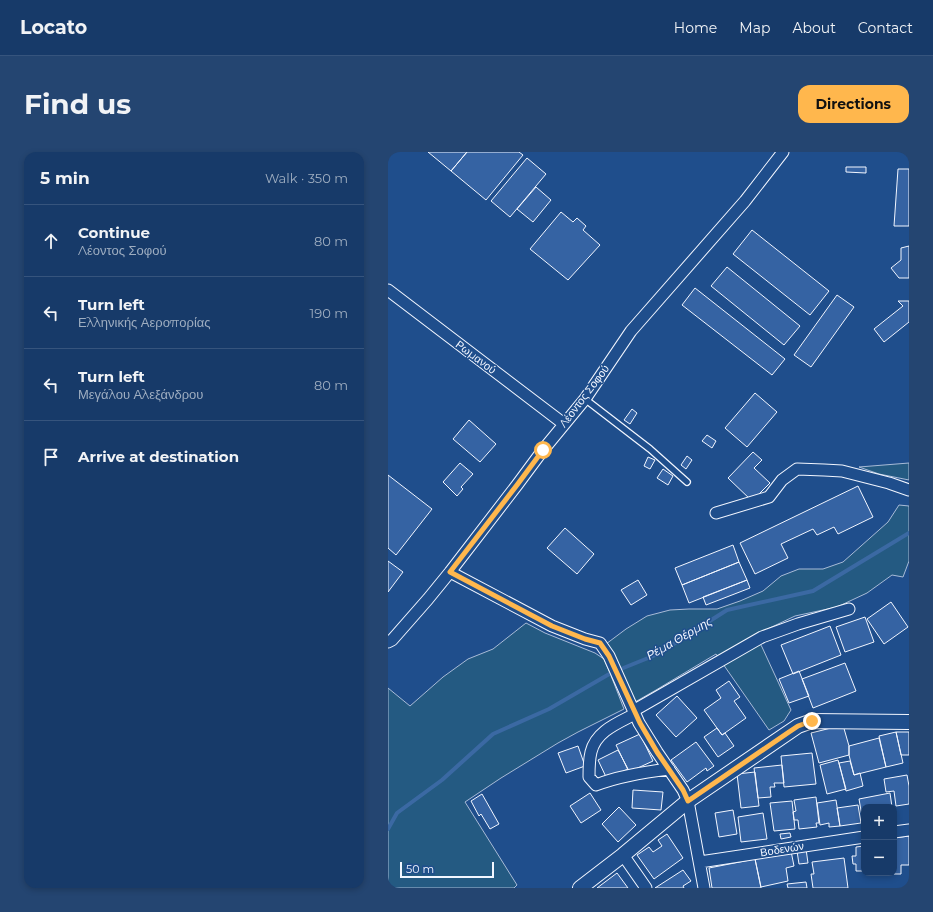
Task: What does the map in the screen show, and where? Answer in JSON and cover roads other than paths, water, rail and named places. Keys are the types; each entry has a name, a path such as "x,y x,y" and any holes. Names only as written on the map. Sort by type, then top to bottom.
{"street":[{"name":"Λέοντος Σοφού","path":"388,642 392,640 450,572 585,399 631,331 745,201 783,152"},
{"name":"Ρωμανού","path":"388,290 564,424"},
{"path":"716,513 769,497 782,480 797,469 842,471 889,483 909,490"},
{"path":"450,572 552,626 585,639 600,643 609,656 644,732 683,790 688,801 704,888"},
{"path":"669,770 648,771 596,784 589,777 591,754 594,744 599,736 611,726 762,637 798,624 849,609"},
{"path":"580,888 688,801 798,726 812,721 909,722"},
{"path":"897,832 909,830"},
{"name":"Βοδενών","path":"700,862 861,837"},
{"path":"622,855 646,888"}],"lane":[{"path":"585,399 650,449 687,482"}],"waterway":[{"name":"Ρέμα Θέρμης","path":"388,829 397,813 442,780 493,734 549,709 611,673 658,654 727,610 813,591 909,533"}]}
